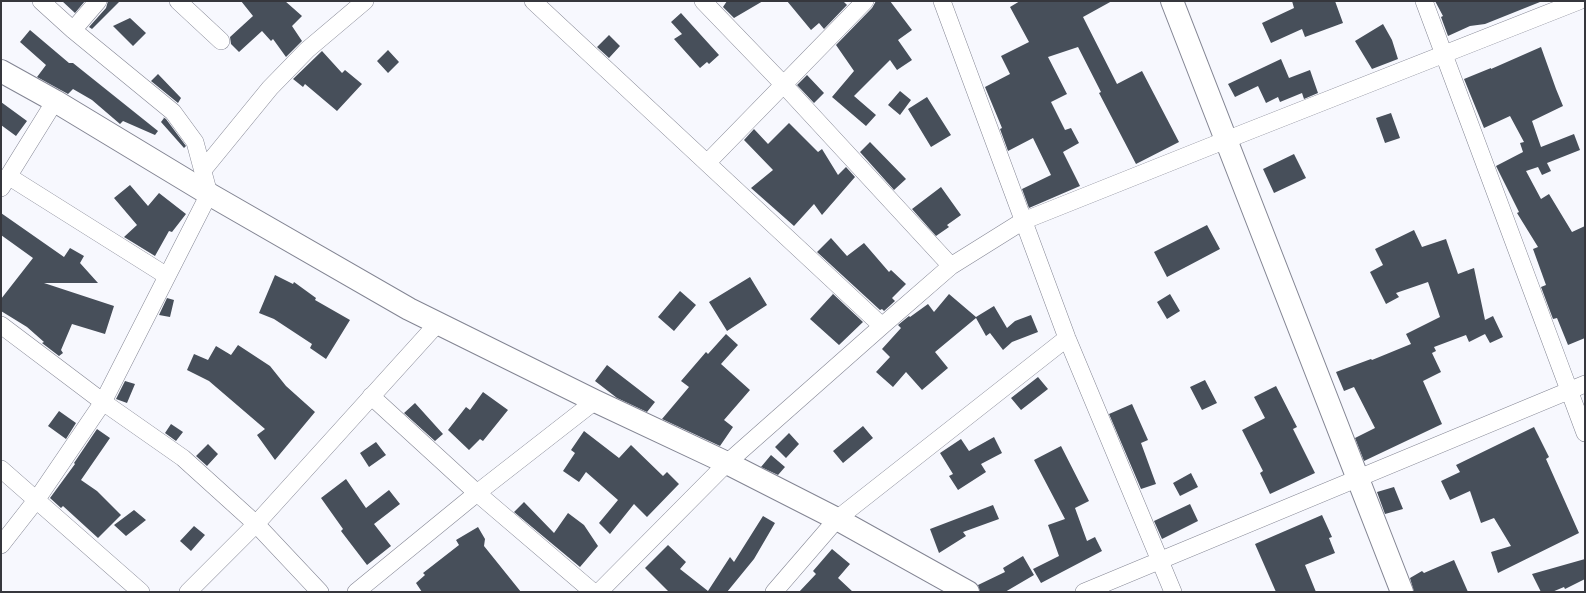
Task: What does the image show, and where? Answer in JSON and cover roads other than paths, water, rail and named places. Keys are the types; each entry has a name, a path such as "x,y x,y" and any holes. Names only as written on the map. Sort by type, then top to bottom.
{"street":[{"path":"1,545 37,499 102,402 209,194 195,142 173,112 73,30 41,1"},
{"path":"73,30 98,1"},
{"path":"178,1 221,41"},
{"path":"202,170 270,88 307,50 365,1"},
{"path":"533,1 882,326"},
{"path":"703,1 783,84 951,266"},
{"path":"707,163 865,1"},
{"path":"942,1 1067,338 1160,559 1172,592"},
{"path":"1172,1 1402,592"},
{"path":"1424,1 1585,433"},
{"path":"599,592 727,463 882,326 951,266 1023,222 1578,1"},
{"path":"1,71 55,101 209,194 438,323 595,401 727,463 837,519 944,586 968,592"},
{"path":"55,101 5,182 167,276"},
{"path":"188,592 256,524 438,323"},
{"path":"1,325 102,402 184,458 256,524 320,592"},
{"path":"780,590 837,519 1067,338"},
{"path":"1084,592 1357,477 1585,384"},
{"path":"372,396 477,492 593,592"},
{"path":"356,592 477,492 595,401"},
{"path":"1,469 37,499 141,592"}]}
